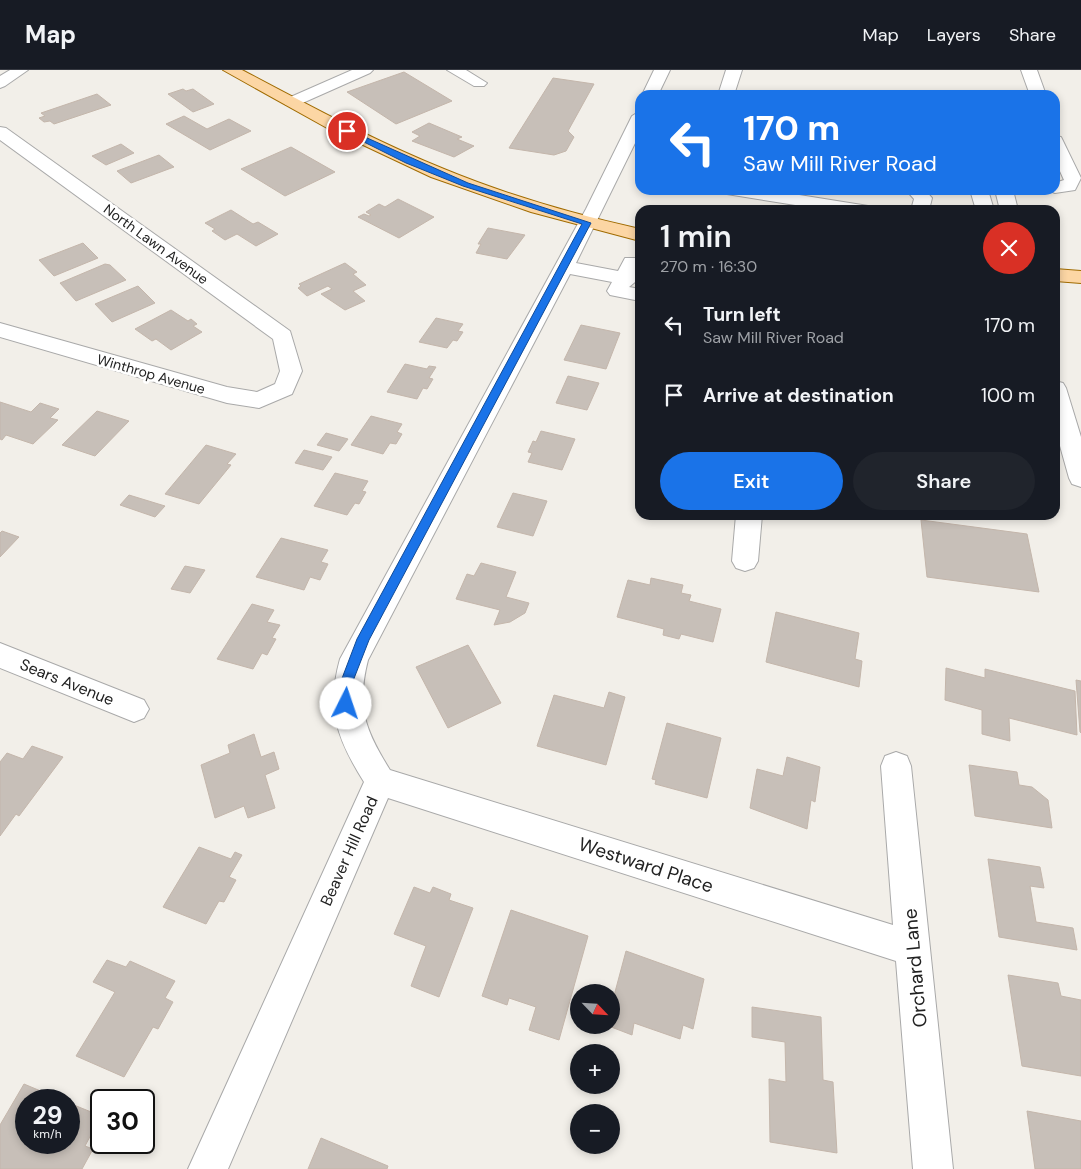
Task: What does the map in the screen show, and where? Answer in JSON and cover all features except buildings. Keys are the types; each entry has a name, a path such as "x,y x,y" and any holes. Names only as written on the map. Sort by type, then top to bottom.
{"main road":[{"path":"231,70 384,150 443,176 505,198 587,223 635,233"},
{"path":"1060,276 1081,278"}],"street":[{"path":"1,80 20,70"},
{"path":"292,102 365,70"},
{"path":"455,70 479,83"},
{"path":"652,90 662,70"},
{"path":"728,90 734,70"},
{"path":"1029,70 1036,90"},
{"name":"Beaver Hill Road","path":"208,1169 380,781 362,752 350,725 346,704 347,681 354,659 564,267 635,126"},
{"name":"North Lawn Avenue","path":"0,132 283,336 291,371"},
{"path":"1060,152 1073,180 1069,186 1060,187"},
{"path":"764,195 830,205"},
{"path":"564,267 634,271"},
{"path":"634,271 617,290 635,294"},
{"name":"Winthrop Avenue","path":"0,330 227,395 259,400 284,389 291,371"},
{"path":"1060,405 1081,478"},
{"path":"745,560 749,520"},
{"name":"Sears Avenue","path":"0,655 134,709"},
{"name":"Orchard Lane","path":"896,766 933,1169"},
{"name":"Westward Place","path":"380,781 913,949"}],"route":[{"path":"346,704 347,681 363,639 587,223 496,196 436,173 347,131"}]}
